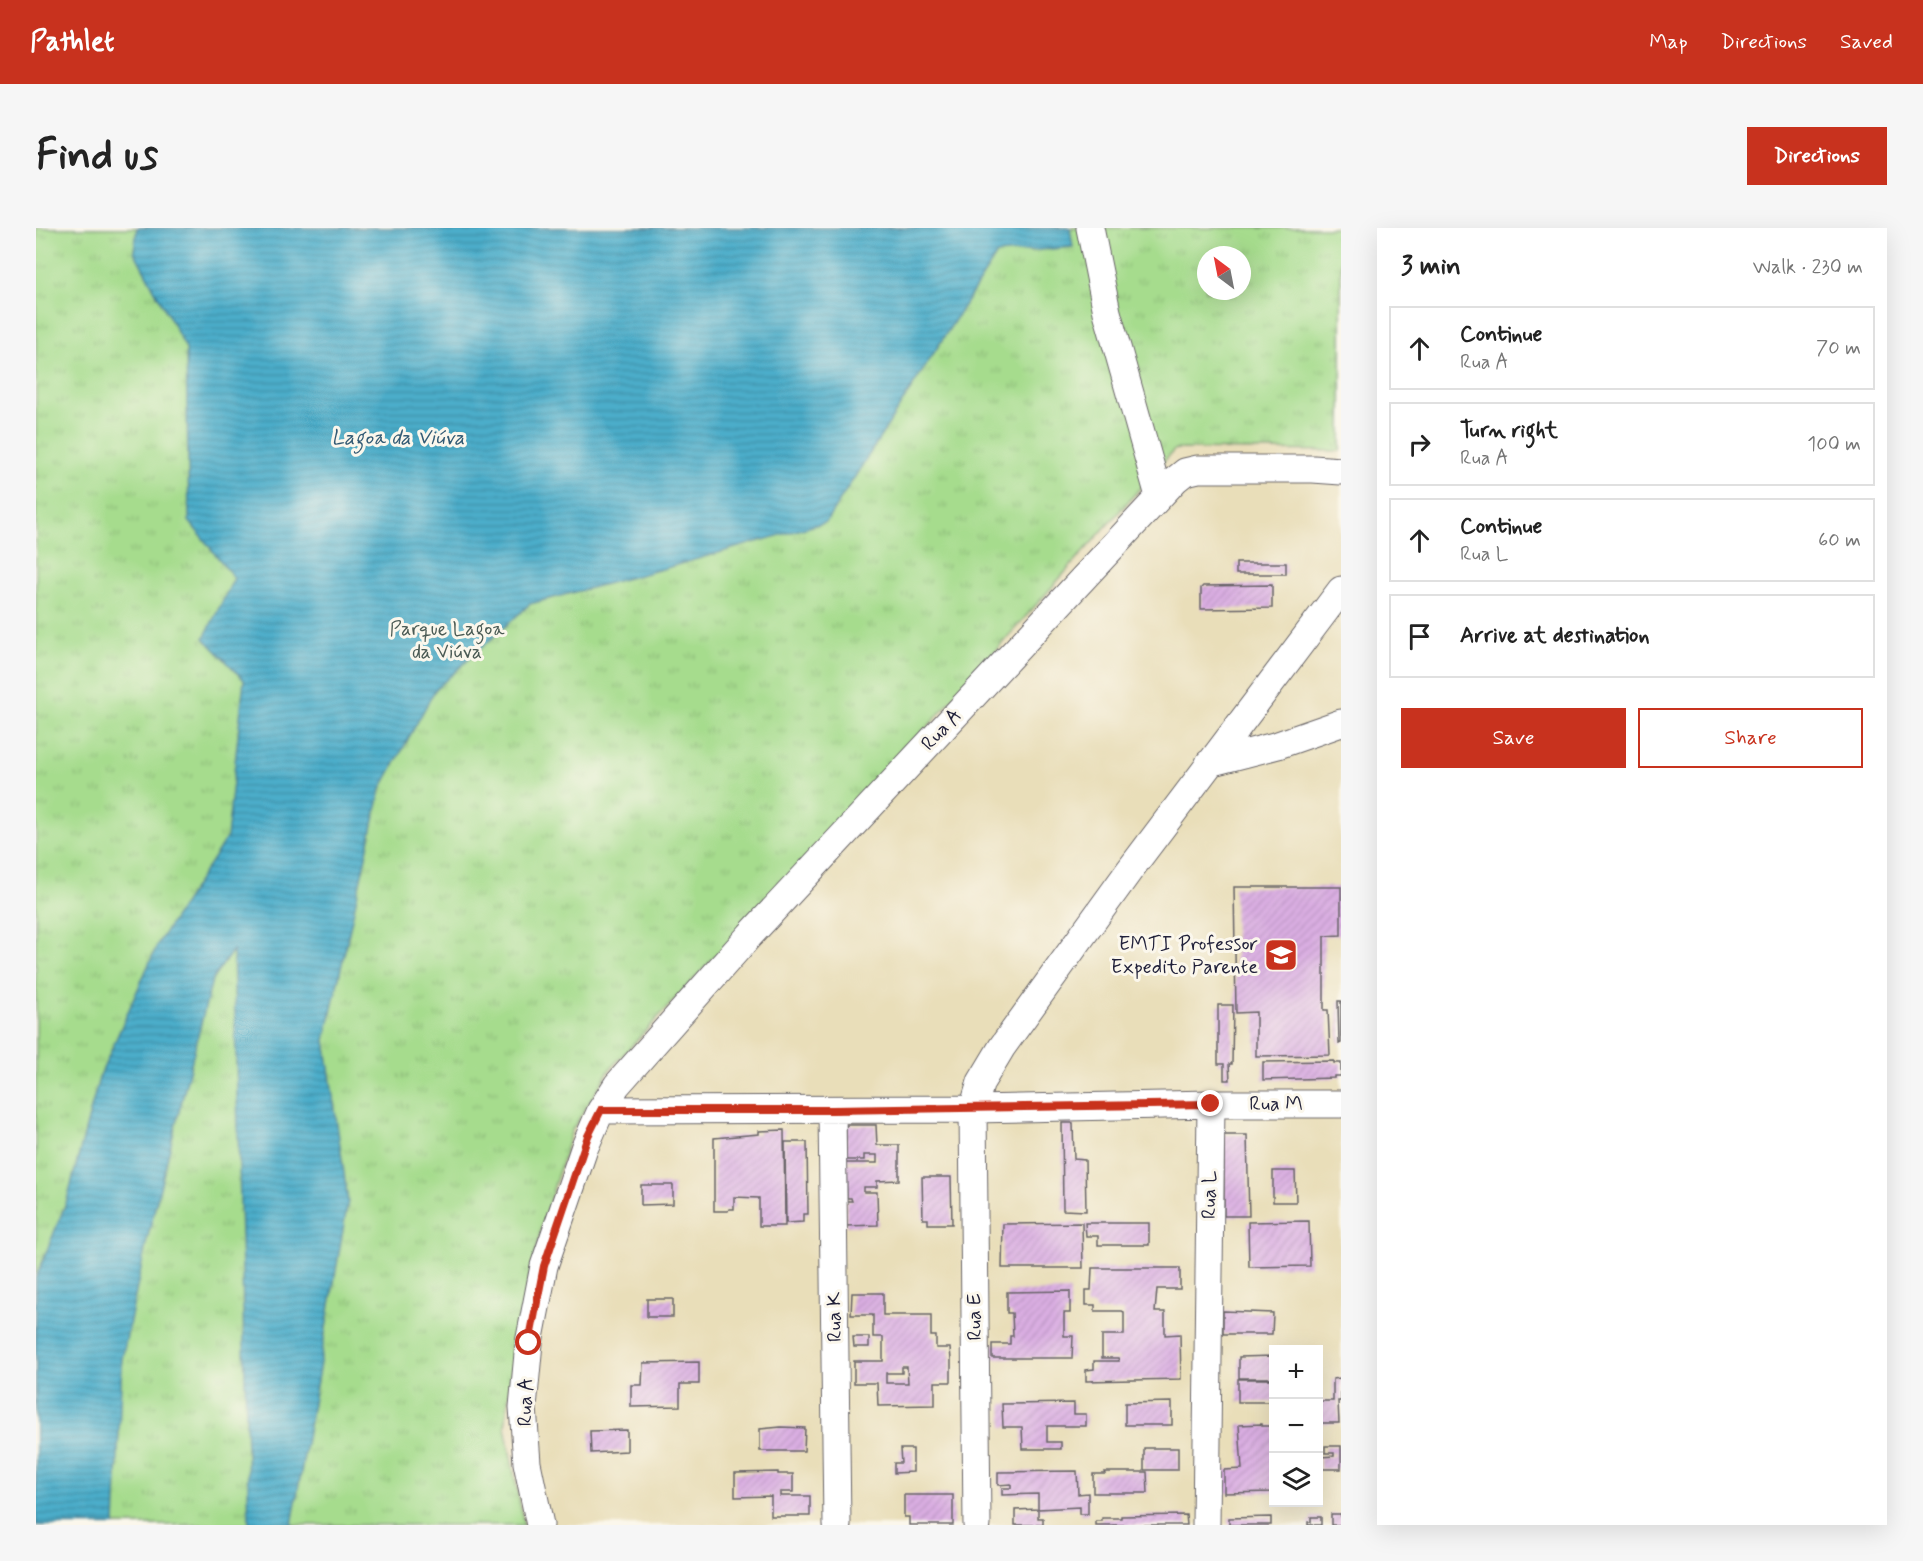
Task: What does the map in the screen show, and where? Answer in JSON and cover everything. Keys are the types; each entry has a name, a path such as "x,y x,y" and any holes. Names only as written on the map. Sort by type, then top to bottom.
{"street":[{"path":"1090,228 1107,312 1159,496"},
{"name":"Rua A","path":"540,1525 527,1463 524,1407 529,1343 544,1266 588,1136 617,1085 750,935 1159,496 1185,472 1198,469 1341,471"},
{"path":"973,1108 981,1082 1002,1047 1209,763 1341,590"},
{"path":"1209,763 1278,744 1341,723"},
{"path":"601,1110 832,1110 1211,1104"},
{"name":"Rua M","path":"1211,1104 1341,1104"},
{"name":"Rua L","path":"1206,1525 1211,1104"},
{"name":"Rua E","path":"973,1108 977,1525"},
{"name":"Rua K","path":"832,1110 837,1525"}],"green space":[{"name":"Parque Lagoa da Viúva","path":"36,228 1341,228 1341,451 1175,449 899,759 610,1069 572,1130 543,1221 516,1332 505,1427 524,1525 36,1525"}],"water":[{"name":"Lagoa da Viúva","path":"137,228 1070,228 1073,247 997,254 826,522 530,604 435,690 381,789 325,1040 348,1201 292,1525 249,1525 233,950 212,980 147,1240 122,1359 115,1525 36,1525 36,1278 67,1200 99,1078 158,943 227,837 244,680 204,638 234,578 189,521 186,349 134,251"}],"building":[{"path":"1236,563 1286,563 1286,574 1236,574"},
{"path":"1272,585 1272,608 1201,609 1201,588 1203,586"},
{"path":"1234,887 1341,887 1341,935 1324,936 1324,1010 1328,1010 1330,1055 1256,1056 1256,1012 1236,1013"},
{"path":"1338,1001 1341,1001 1341,1043 1339,1044"},
{"path":"1218,1005 1233,1005 1230,1080 1224,1080 1224,1064 1218,1064"},
{"path":"1334,1061 1334,1063 1341,1063 1341,1076 1263,1080 1263,1062"},
{"path":"1062,1123 1073,1123 1074,1159 1085,1160 1086,1211 1063,1210"},
{"path":"846,1125 876,1125 877,1145 899,1145 899,1180 877,1181 877,1187 864,1187 864,1192 877,1192 878,1225 846,1226 846,1201 852,1201 851,1198 847,1198 846,1163 877,1163 877,1155 864,1155 864,1160 846,1160"},
{"path":"784,1130 785,1226 759,1226 759,1198 734,1197 734,1209 714,1211 714,1138 759,1134 759,1131"},
{"path":"1224,1135 1247,1135 1249,1216 1224,1216"},
{"path":"785,1142 807,1142 808,1214 803,1214 803,1222 786,1223"},
{"path":"1273,1171 1295,1171 1296,1202 1273,1202"},
{"path":"922,1177 951,1177 952,1224 928,1224 928,1219 923,1219"},
{"path":"641,1185 673,1185 673,1204 641,1205"},
{"path":"1309,1221 1310,1266 1249,1267 1248,1222"},
{"path":"1082,1223 1083,1268 1002,1268 1003,1224"},
{"path":"1085,1223 1149,1223 1149,1245 1098,1245 1098,1236 1086,1236"},
{"path":"1092,1268 1180,1268 1180,1289 1157,1289 1155,1312 1165,1312 1165,1335 1180,1334 1181,1379 1086,1381 1086,1370 1094,1369 1094,1361 1119,1361 1118,1358 1102,1358 1102,1335 1124,1335 1124,1312 1095,1311 1095,1305 1086,1305 1086,1290 1091,1290"},
{"path":"1070,1291 1070,1313 1064,1313 1064,1336 1073,1336 1072,1358 992,1358 992,1344 1010,1344 1010,1336 1013,1336 1012,1313 1007,1313 1007,1292"},
{"path":"852,1293 883,1293 883,1315 931,1315 931,1336 936,1336 936,1348 950,1348 951,1360 951,1382 935,1382 935,1405 878,1406 877,1383 854,1383 854,1361 883,1361 883,1337 873,1337 873,1315 851,1315","holes":["902,1367 907,1367 908,1383 886,1383 886,1373 902,1373"]},
{"path":"647,1299 673,1299 673,1317 647,1317"},
{"path":"1223,1311 1273,1313 1272,1334 1223,1334"},
{"path":"853,1337 869,1337 869,1347 854,1347"},
{"path":"1269,1356 1269,1378 1239,1378 1239,1357"},
{"path":"699,1362 699,1384 680,1384 680,1406 631,1407 631,1385 642,1385 643,1363"},
{"path":"1341,1378 1341,1401 1338,1401 1339,1423 1323,1423 1323,1401 1333,1401 1333,1379"},
{"path":"1238,1379 1269,1379 1269,1402 1238,1402"},
{"path":"1172,1402 1172,1425 1125,1425 1125,1403"},
{"path":"1074,1403 1074,1414 1086,1414 1086,1426 1047,1426 1047,1442 1061,1442 1061,1449 1023,1449 1022,1427 1003,1427 1002,1404"},
{"path":"1239,1425 1269,1426 1269,1492 1224,1493 1224,1470 1242,1469"},
{"path":"805,1428 804,1451 760,1451 760,1429"},
{"path":"627,1430 627,1451 591,1453 590,1431"},
{"path":"1325,1446 1341,1446 1341,1469 1323,1469 1323,1457 1334,1456 1334,1453 1325,1453"},
{"path":"1144,1448 1178,1448 1178,1470 1144,1470"},
{"path":"900,1449 913,1449 913,1472 894,1473 894,1463 901,1463"},
{"path":"1077,1471 1078,1494 1088,1493 1088,1514 1080,1514 1080,1507 1038,1509 1038,1494 1002,1495 1002,1488 1011,1488 1011,1484 998,1485 998,1472"},
{"path":"778,1472 778,1474 793,1474 793,1492 780,1492 780,1496 810,1496 810,1516 771,1516 771,1496 735,1497 735,1473"},
{"path":"1104,1472 1147,1472 1148,1493 1093,1493 1093,1474 1105,1474"},
{"path":"904,1495 953,1495 953,1525 909,1525 909,1517 904,1517"},
{"path":"1038,1509 1038,1518 1043,1518 1043,1525 1015,1525 1015,1510"},
{"path":"1331,1514 1341,1514 1341,1525 1331,1525"},
{"path":"1186,1515 1187,1525 1096,1525 1096,1521 1102,1521 1102,1518"},
{"path":"1271,1517 1271,1525 1229,1525 1229,1518"},
{"path":"1311,1517 1321,1517 1321,1525 1308,1525"}],"place":[{"name":"EMTI Professor Expedito Parente","path":"1281,955"}],"route":[{"path":"529,1343 544,1266 588,1136 601,1110 832,1110 1211,1104"}]}
